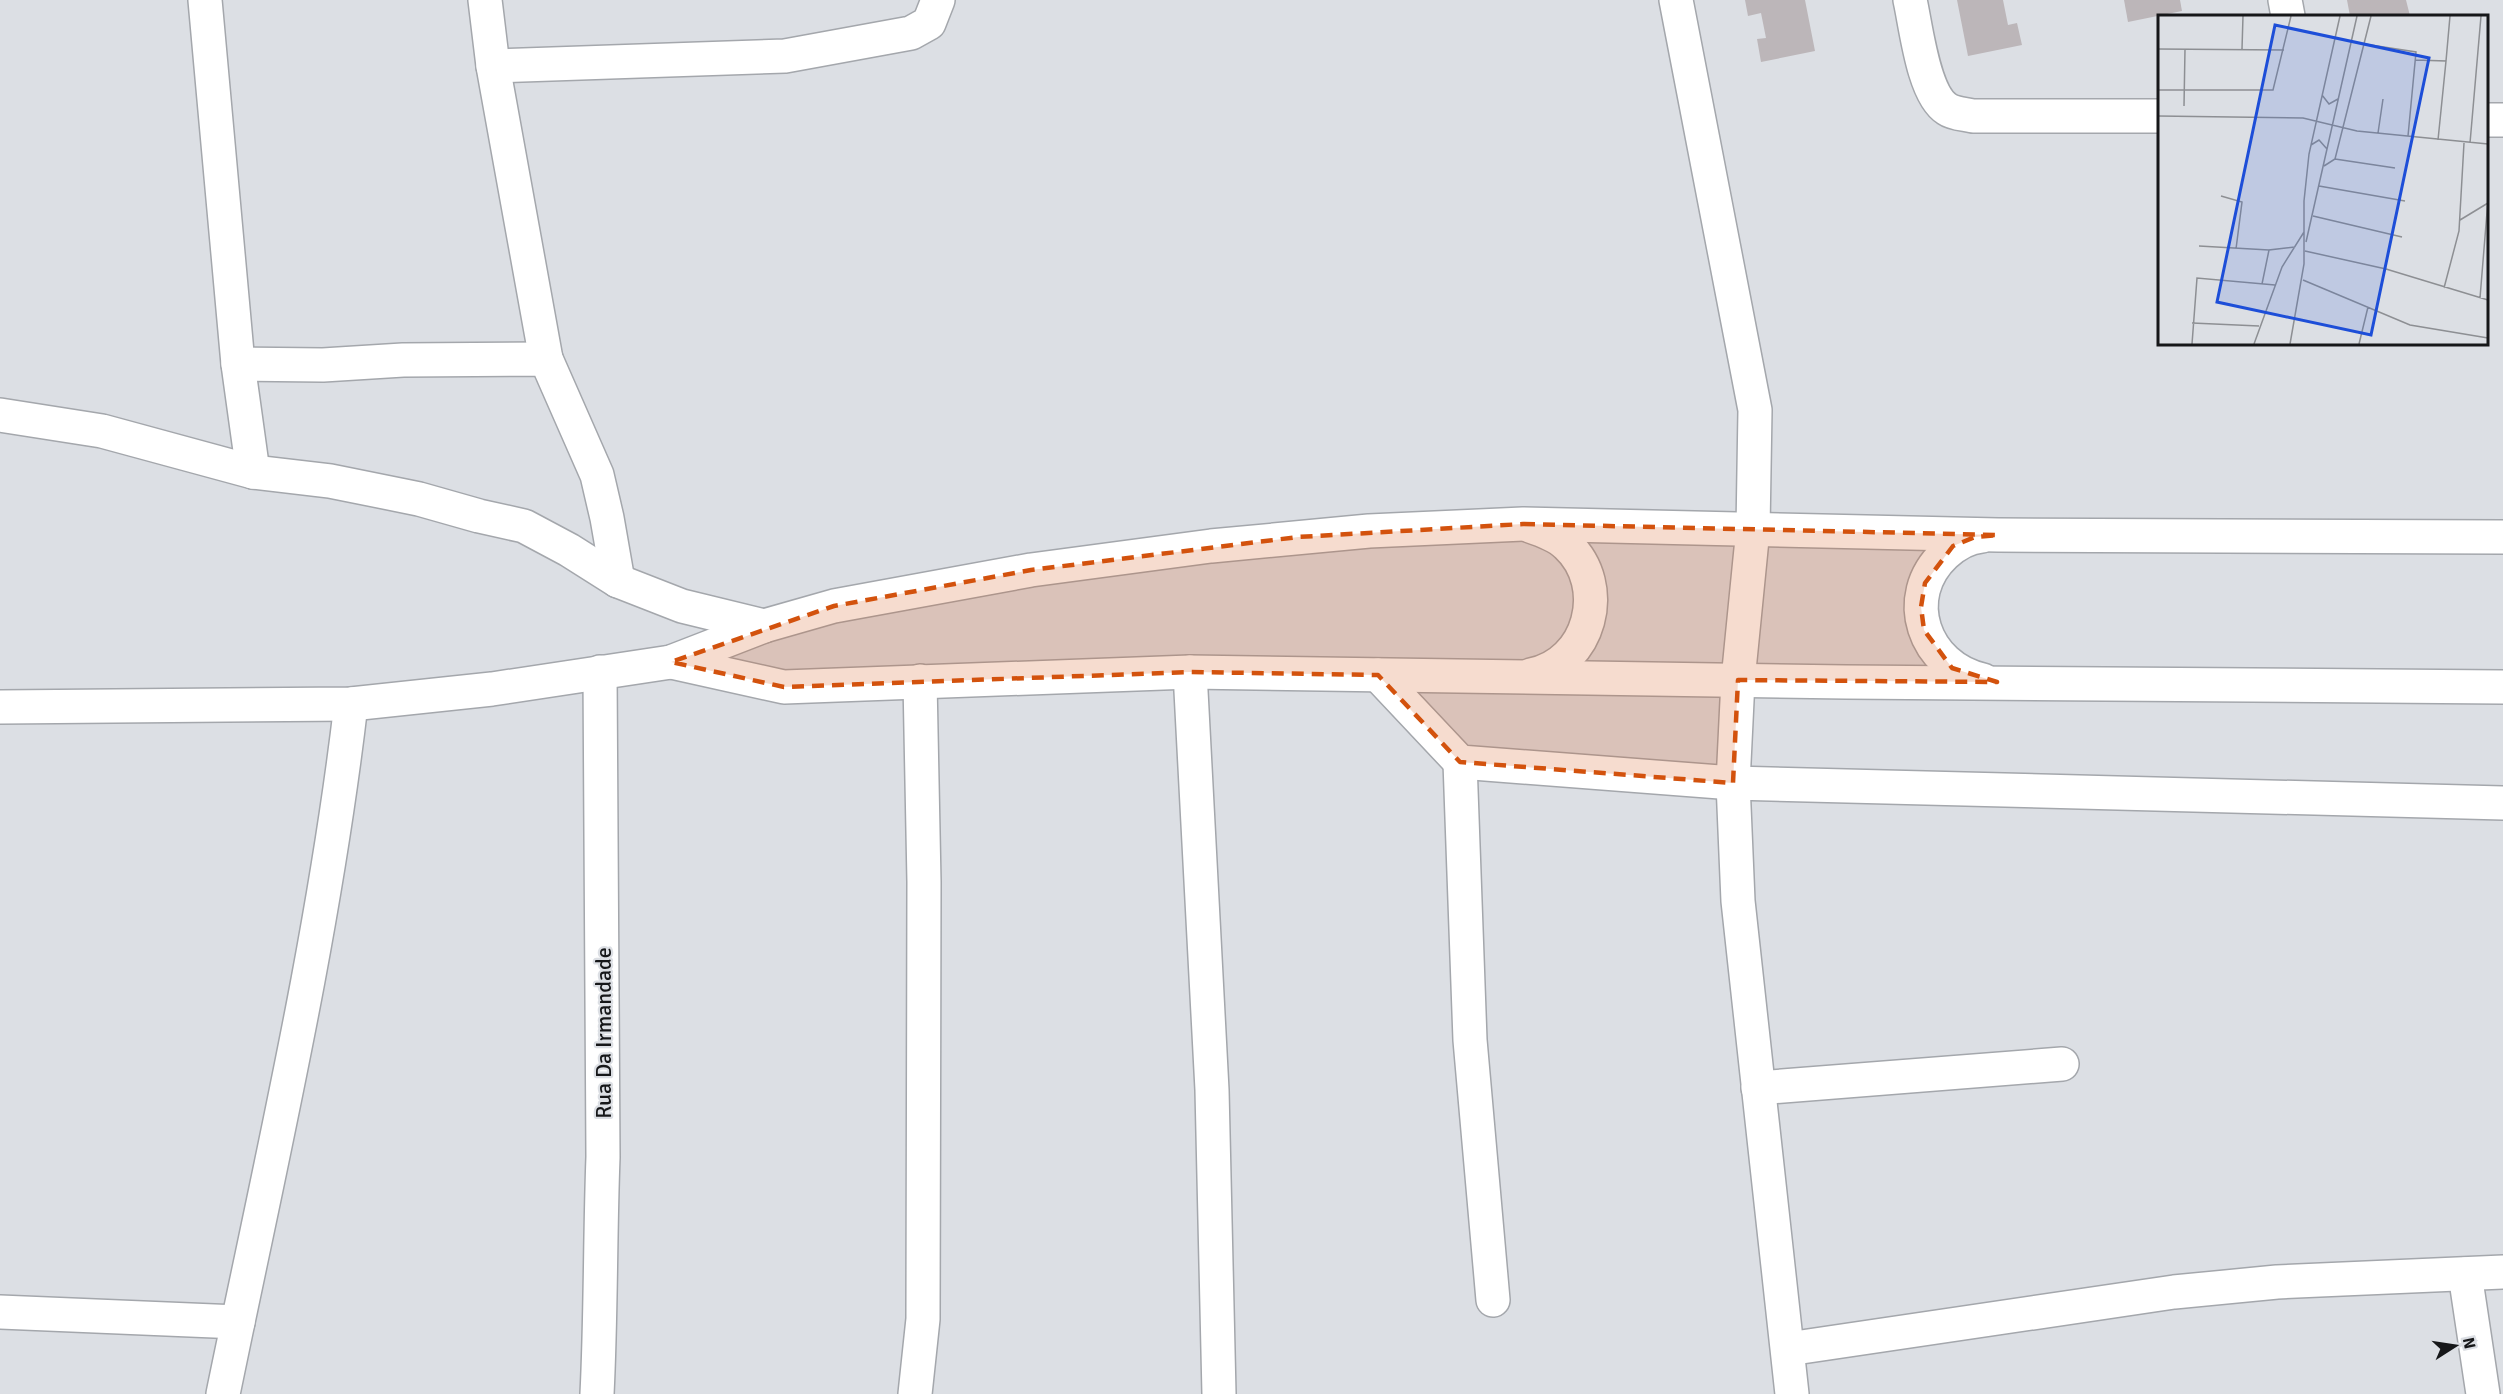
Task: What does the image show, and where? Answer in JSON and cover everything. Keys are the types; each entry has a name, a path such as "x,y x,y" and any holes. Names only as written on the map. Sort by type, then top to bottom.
{"street":[{"path":"205,0 238,364 253,471"},
{"path":"485,0 493,66 546,358 597,475 618,581"},
{"path":"493,66 785,56 911,33 929,23 938,0"},
{"path":"1676,0 1755,410 1753,529 1738,680 1733,783 1738,901 1792,1394"},
{"path":"1910,0 1928,77 1939,101 1947,109 1974,116 2158,116"},
{"path":"2285,0 2288,15"},
{"path":"238,364 323,365 403,360 546,358"},
{"path":"0,415 102,431 253,471 330,481 419,499 524,526 569,550 618,581 682,606 764,626"},
{"path":"1517,678 1541,674 1564,661 1581,641 1590,616 1591,590 1582,566 1567,544 1545,531 1523,524"},
{"path":"0,707 351,704 492,689 672,662 764,626 834,606 1031,570 1109,558 1369,531 1523,524 1998,535 2503,537"},
{"path":"1997,682 1973,678 1952,668 1935,651 1924,630 1920,607 1925,583 1936,563 1953,546 1975,537 1998,535"},
{"path":"672,662 784,687 1190,672 1517,678 2503,687"},
{"name":"Rua Da Irmandade","path":"597,1394 602,1300 603,1157 600,672"},
{"path":"1190,672 1212,1090 1219,1394"},
{"path":"1378,675 1460,762 1470,1040 1493,1300"},
{"path":"915,1394 923,1307 924,882 920,681"},
{"path":"223,1394 301,1023 340,800 351,704"},
{"path":"1460,762 1733,783 2503,803"},
{"path":"1758,1088 2062,1064"},
{"path":"1788,1349 2174,1292 2277,1282 2503,1272"},
{"path":"2465,1274 2483,1394"},
{"path":"0,1312 238,1322"},
{"path":"2491,1394 2503,1362"}],"highlighted area":[{"path":"1523,524 1998,535 1975,537 1953,546 1925,583 1921,607 1924,630 1952,668 1997,682 1738,680 1733,783 1460,762 1378,675 1190,672 784,687 671,662 834,606 1031,570 1298,537"}],"building":[{"path":"1745,0 1805,0 1815,51 1761,62 1757,39 1766,38 1761,13 1748,16"},
{"path":"1957,0 2003,0 2008,25 2017,23 2022,45 1968,56"},
{"path":"2124,0 2180,0 2182,11 2128,22"},
{"path":"2347,0 2406,0 2410,15 2350,15"}]}
